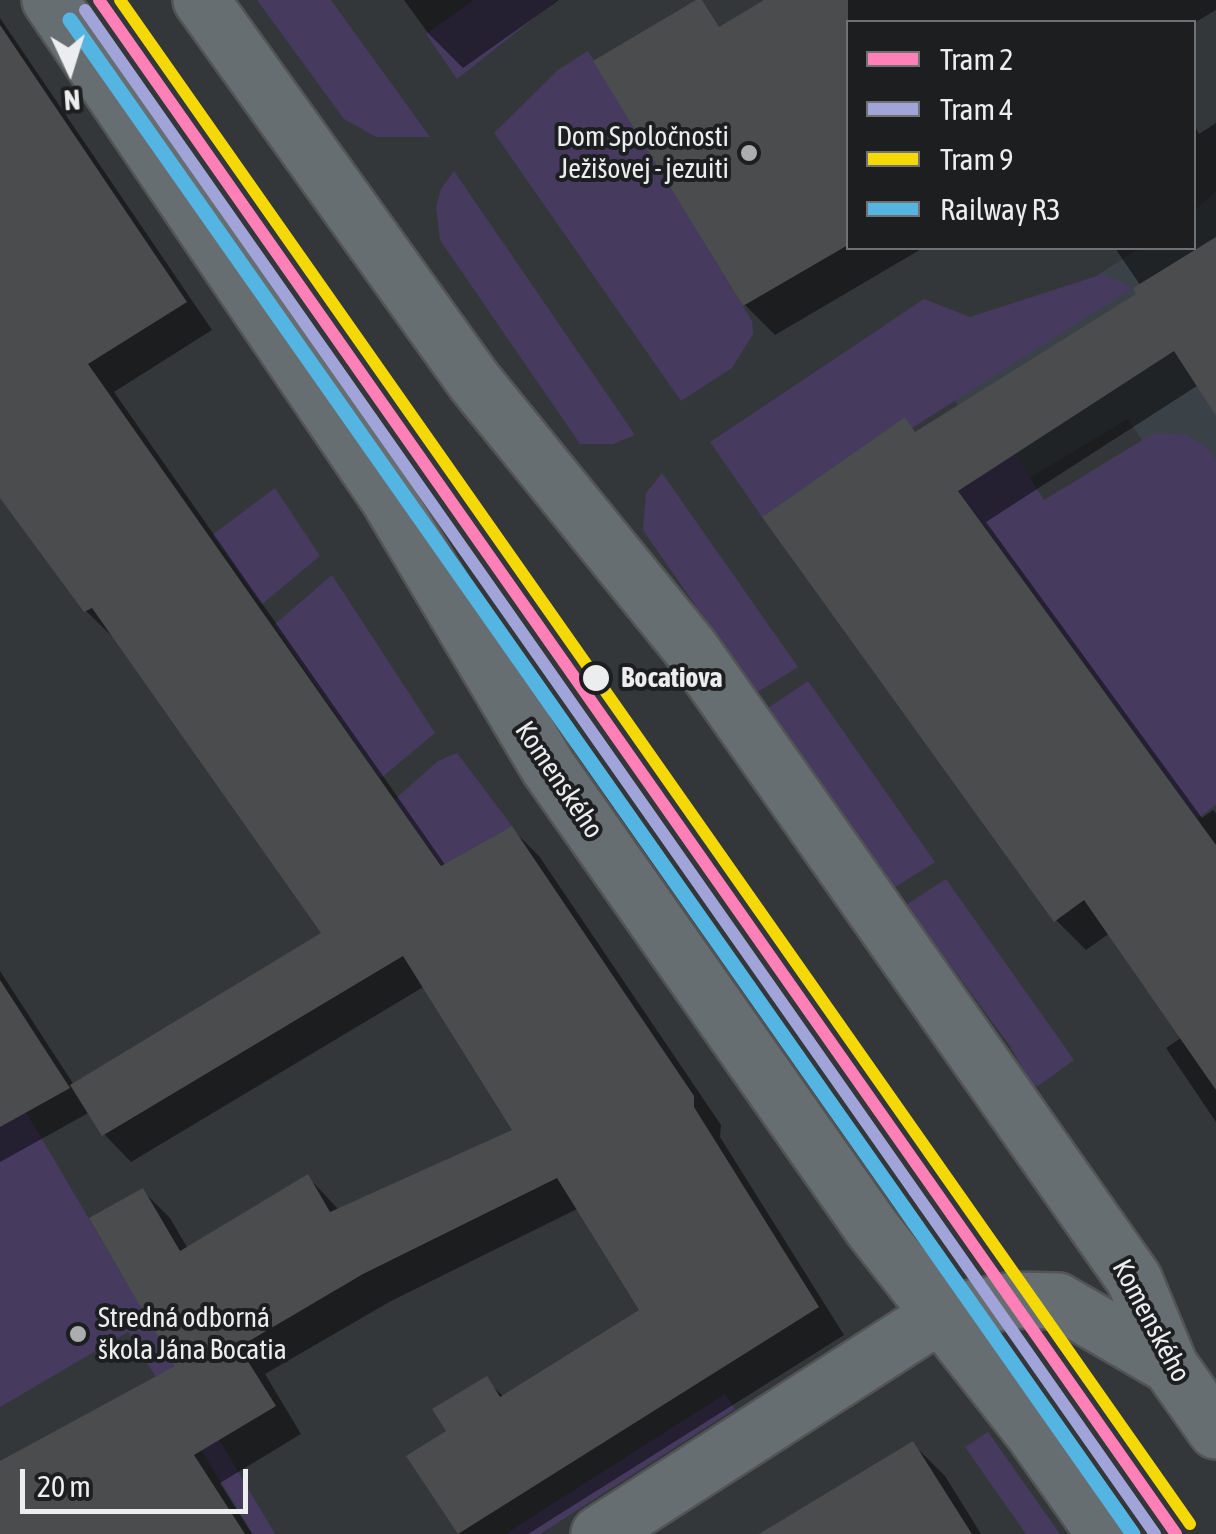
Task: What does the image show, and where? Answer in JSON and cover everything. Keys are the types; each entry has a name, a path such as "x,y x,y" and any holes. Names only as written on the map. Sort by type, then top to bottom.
{"street":[{"name":"Komenského","path":"50,0 388,498 548,767 872,1228 942,1314 1105,1534"},
{"name":"Komenského","path":"202,0 474,381 692,650 1134,1279 1170,1366 1216,1431"},
{"path":"599,1534 942,1314 1013,1300 1058,1301 1170,1366"}],"shaded area":[{"path":"257,0 331,0 430,137 376,137 344,119"},
{"path":"474,0 557,0 457,79 426,34"},
{"path":"588,51 752,321 753,334 732,368 681,401 494,133 558,70"},
{"path":"454,171 635,435 613,444 580,444 440,240 436,207 441,189"},
{"path":"1216,191 1216,554 1128,419 1011,489 939,376 1137,250 1196,250 1196,209"},
{"path":"1103,274 1133,288 912,428 904,418 762,517 710,442 924,299 970,317"},
{"path":"977,395 1044,500 1154,433 1187,435 1208,448 1216,461 1216,805 1197,819 915,432"},
{"path":"662,473 798,667 756,693 643,530 646,493"},
{"path":"275,488 320,556 261,605 212,535"},
{"path":"332,575 435,733 380,779 274,625"},
{"path":"808,681 935,862 894,888 768,708"},
{"path":"457,753 512,826 441,866 394,800 438,761"},
{"path":"946,879 1074,1060 1038,1086 1032,1085 1010,1046 906,905"},
{"path":"26,1112 275,1534 253,1534 128,1332 0,1407 0,1127"},
{"path":"725,1394 735,1409 540,1534 505,1534"},
{"path":"988,1432 1060,1534 1026,1534 965,1447"}],"building":[{"name":"Dom Spoločnosti Ježišovej - jezuiti","path":"696,0 702,0 719,27 764,0 848,0 846,246 743,306 593,61"},
{"path":"0,25 187,302 88,364 441,866 512,826 694,1096 694,1107 819,1307 458,1534 406,1456 446,1431 432,1409 487,1376 500,1397 639,1310 557,1178 363,1274 239,1347 276,1406 194,1455 245,1534 0,1534 0,1461 175,1366 89,1218 143,1188 180,1251 308,1174 330,1212 512,1130 403,956 102,1136 70,1085 321,933 92,608 84,612 0,498"},
{"path":"1216,237 1216,416 1174,351 958,491 1216,845 1216,1090 1084,900 1054,922 762,517 905,417 915,432 1136,294 1133,288"},
{"path":"0,980 70,1088 0,1127"},
{"path":"913,1441 972,1534 759,1534"}],"tram line":[{"name":"2","path":"99,0 1176,1534"},
{"name":"9","path":"120,0 1190,1524"},
{"name":"4","path":"85,10 1155,1534"}],"rail line":[{"name":"R3","path":"70,20 1133,1534"}],"place":[{"name":"Dom Spoločnosti Ježišovej - jezuiti","path":"749,153"},
{"name":"Bocatiova","path":"596,678"},
{"name":"Stredná odborná škola Jána Bocatia","path":"78,1334"}]}
